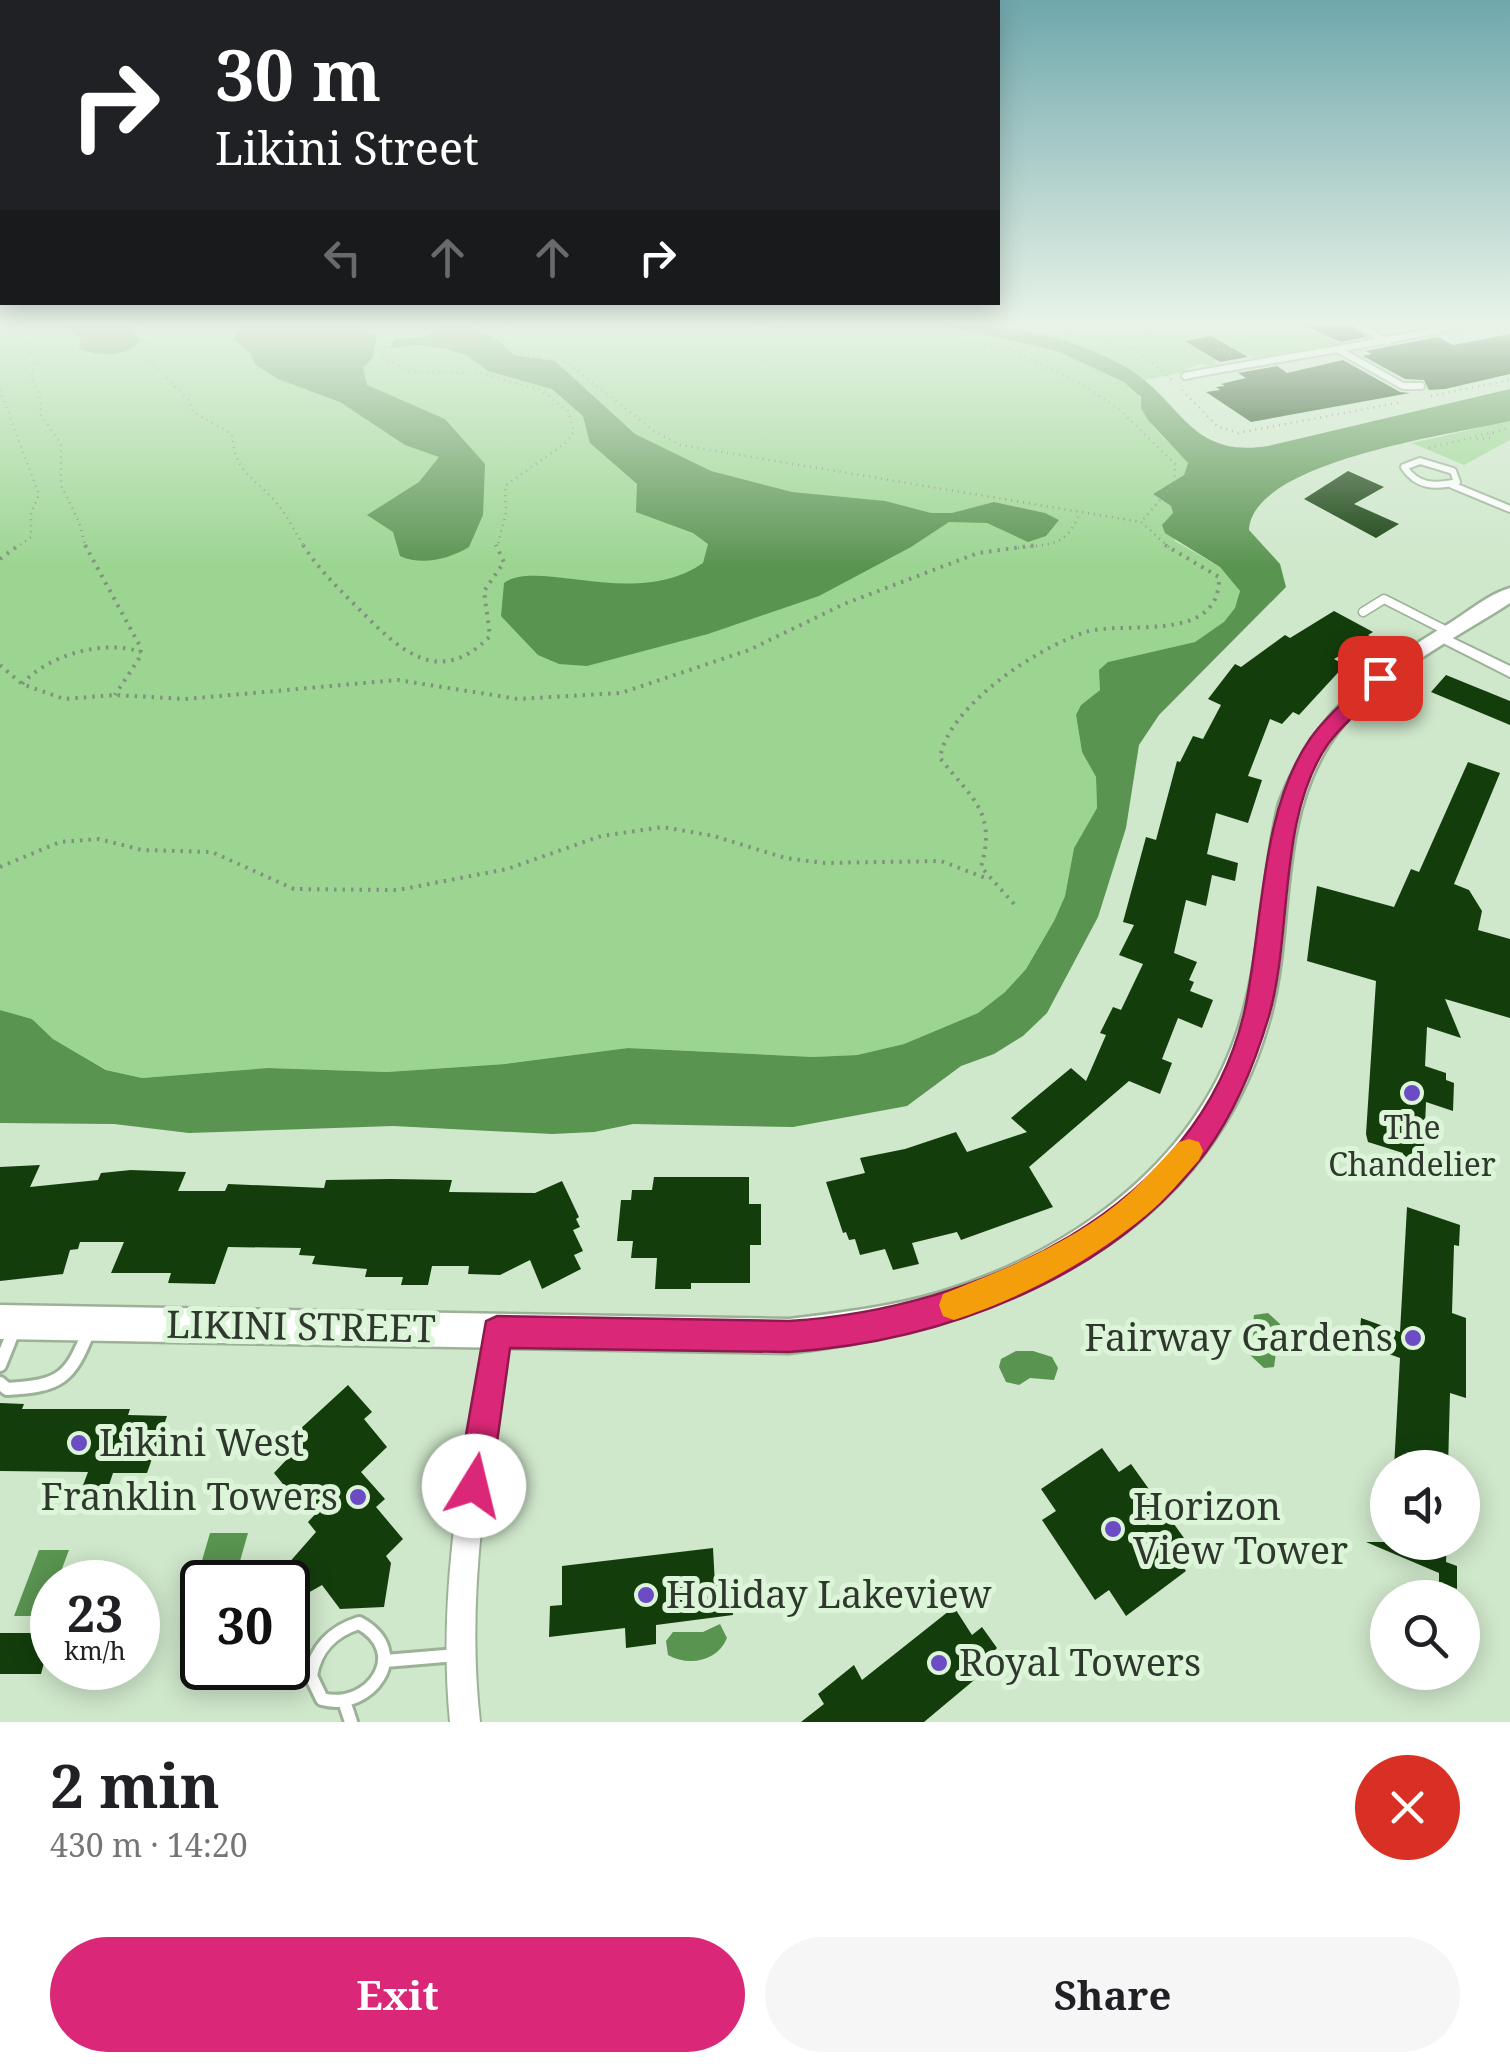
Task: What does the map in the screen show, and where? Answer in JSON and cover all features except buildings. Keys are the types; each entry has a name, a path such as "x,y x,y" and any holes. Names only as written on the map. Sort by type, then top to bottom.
{"street":[{"name":"LIKINI STREET","path":"9,1322 681,1337 828,1334 909,1319 987,1294 1093,1238 1168,1177 1211,1123 1227,1094 1257,1013 1287,824 1319,742 1366,690 1510,594"},
{"path":"1448,635 1510,672"},
{"path":"465,1722 460,1654 464,1549 497,1332"}],"lane":[{"path":"1452,485 1457,475 1438,464 1413,462 1404,467 1406,475 1419,483 1452,485 1510,509"},
{"path":"1363,612 1384,599 1448,635"},
{"path":"0,1365 9,1322"},
{"path":"0,1383 6,1389 50,1388 64,1381 77,1364 92,1323"},
{"path":"347,1625 370,1626 384,1644 385,1661 368,1694 348,1715 324,1702 313,1682 317,1654 325,1642 347,1625"},
{"path":"385,1661 460,1654"}],"path":[{"path":"0,559 31,537 30,513 39,496 6,405"},
{"path":"41,405 42,415 61,444 60,484 79,522 85,546 136,636 141,652 115,695"},
{"path":"190,405 192,412 232,434 236,462 276,502 318,568 393,644 419,659 444,662 473,654 490,636 482,600 487,580 504,562 496,545 506,513 504,486 567,442 574,432 568,412 560,405"},
{"path":"0,867 60,842 99,840 142,850 212,852 294,889 398,890 507,869 616,832 662,828 702,833 765,853 814,862 924,860 969,867 980,861 989,839 985,817 940,758 941,740 954,721 1066,640 1101,628 1160,629 1186,624 1204,611 1220,588 1219,577 1213,571 1158,540 1142,522 680,445 654,432 621,405"},
{"path":"1112,405 1175,464 1174,484 1142,522"},
{"path":"1196,405 1213,423 1238,433 1380,405"},
{"path":"1429,448 1510,428"},
{"path":"0,665 22,684 64,699 115,695 184,699 398,680 518,699 621,693 727,659 844,604 978,553 1061,542 1073,530 1080,510"},
{"path":"126,647 136,636"},
{"path":"10,674 64,658 126,647 141,652"},
{"path":"22,684 34,670"},
{"path":"980,861 990,880 1014,904"},
{"path":"960,866 990,880"}],"shaded area":[{"path":"0,405 1143,405 1151,423 1188,463 1184,475 1153,494 1171,506 1173,513 1168,519 1175,541 1220,567 1240,591 1236,608 1224,623 1195,642 1108,662 1100,690 1081,705 1076,716 1082,752 1096,777 1097,808 1074,848 1065,896 1054,921 1026,969 1005,992 978,1013 904,1044 857,1055 813,1057 628,1048 505,1064 387,1072 268,1068 142,1078 107,1070 53,1039 32,1019 0,1010"},
{"path":"345,405 414,405 445,419 485,464 483,515 469,547 435,560 400,556 393,532 367,515 419,482 439,457 405,445"},
{"path":"571,405 604,405 635,434 711,471 792,492 885,501 931,513 952,513 994,502 1045,513 1059,520 1046,536 1028,542 987,523 949,522 819,596 708,634 587,666 559,664 538,655 501,616 504,583 540,576 648,582 677,576 703,563 708,544 693,533 636,512 637,484 590,443 583,416"},
{"path":"1171,405 1202,435 1241,448 1268,446 1441,405 1510,405 1510,421 1360,454 1283,486 1259,506 1249,530 1280,564 1286,587 1159,715 1139,745 1126,828 1098,917 1047,1013 1023,1036 994,1054 961,1066 907,1106 793,1127 633,1124 594,1132 552,1134 393,1126 189,1133 114,1124 0,1123 0,1010 32,1019 53,1039 106,1070 142,1078 268,1068 387,1072 505,1064 628,1048 813,1057 857,1055 904,1044 978,1013 1026,969 1054,921 1065,896 1074,848 1097,808 1096,777 1082,752 1076,715 1081,705 1100,690 1099,670 1108,662 1195,642 1224,622 1235,608 1240,591 1220,567 1165,533 1162,525 1173,513 1171,506 1153,494 1184,475 1188,463 1141,408"},
{"path":"1510,421 1510,440 1464,465 1412,443"},
{"path":"1268,1313 1280,1324 1274,1367 1264,1368 1250,1355 1254,1315"},
{"path":"1016,1351 1052,1357 1058,1368 1054,1380 1030,1378 1019,1385 1006,1382 999,1367 1001,1359"},
{"path":"210,1533 248,1533 240,1560 202,1560"},
{"path":"39,1550 69,1550 65,1560 35,1560"},
{"path":"30,1574 30,1616 14,1616"},
{"path":"720,1624 727,1638 710,1657 685,1661 668,1655 666,1641 673,1632 703,1632"}],"slow traffic":[{"path":"954,1305 987,1294 1093,1238 1139,1204 1189,1151"}],"place":[{"name":"The Chandelier","path":"1412,1093"},
{"name":"Fairway Gardens","path":"1413,1338"},
{"name":"Likini West","path":"79,1443"},
{"name":"Franklin Towers","path":"358,1497"},
{"name":"Horizon View Tower","path":"1113,1529"},
{"name":"Holiday Lakeview","path":"646,1595"},
{"name":"Royal Towers","path":"939,1663"}],"route":[{"path":"474,1486 497,1332 789,1336 828,1334 909,1319 987,1294 1034,1272 1093,1238 1139,1204 1196,1144 1227,1094 1246,1052 1257,1013 1287,824 1306,766 1319,742 1380,678"}]}
